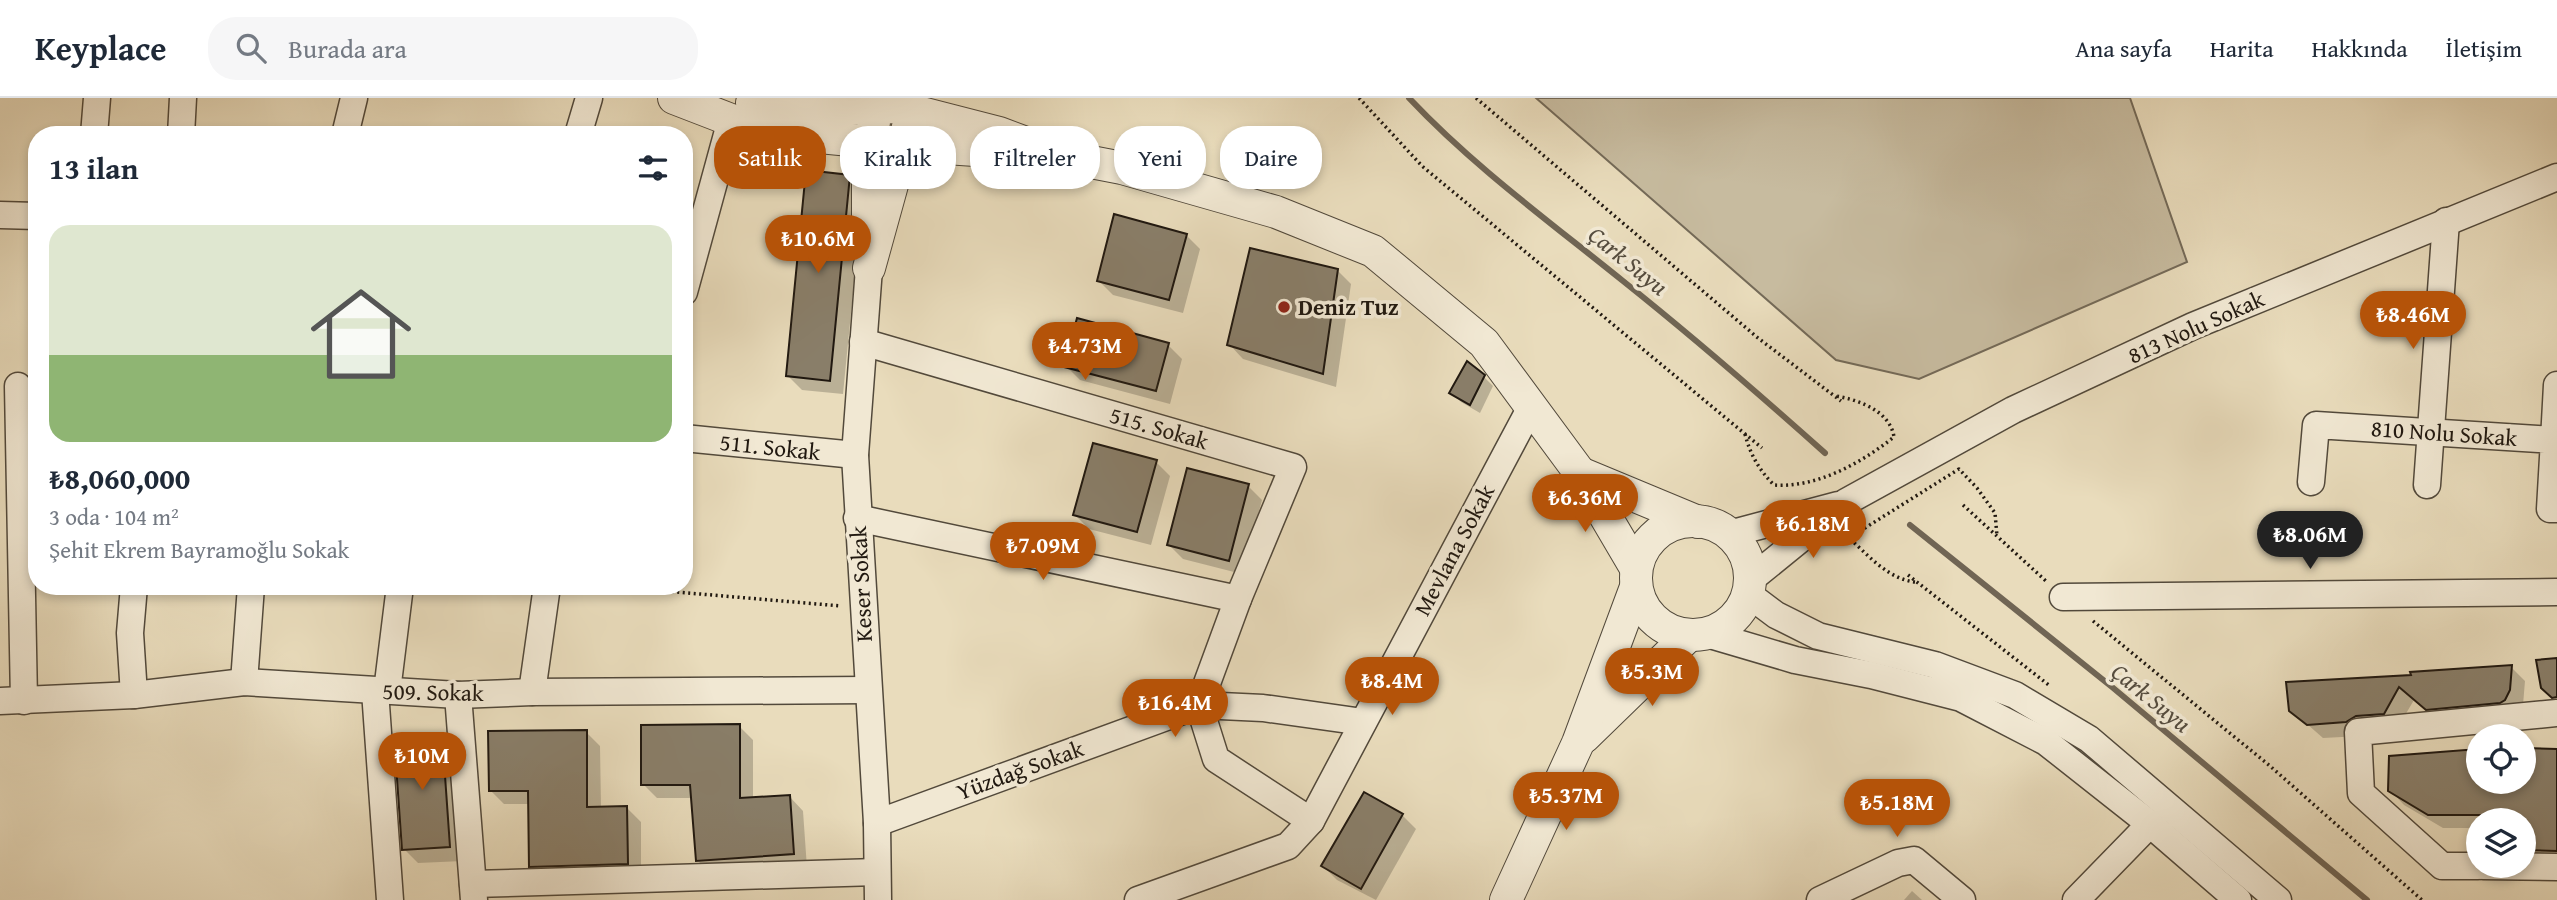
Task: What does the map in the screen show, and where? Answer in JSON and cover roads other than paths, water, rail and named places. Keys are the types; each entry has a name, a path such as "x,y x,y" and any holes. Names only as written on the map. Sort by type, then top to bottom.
{"street":[{"path":"95,126 97,98"},
{"path":"181,126 183,98"},
{"path":"347,126 354,98"},
{"path":"581,126 589,98"},
{"path":"674,98 731,109 810,136 840,139"},
{"path":"731,109 762,106 800,111 902,104 976,126"},
{"path":"873,126 874,122 902,104"},
{"path":"902,104 902,126"},
{"path":"693,257 731,109"},
{"path":"1100,164 1276,212 1373,251 1485,342 1580,473 1636,578 1642,606 1654,620 1670,631 1698,635 1961,698 2046,742 2150,824 2238,900"},
{"name":"813 Nolu Sokak","path":"1846,502 2013,410 2193,326 2557,177"},
{"path":"868,189 869,268"},
{"path":"869,268 890,189"},
{"path":"0,215 28,216"},
{"path":"2427,485 2446,221"},
{"name":"Keser Sokak","path":"869,268 855,455 877,823 878,900"},
{"name":"515. Sokak","path":"863,342 1293,467 1238,599"},
{"path":"2557,385 2550,509 2557,509"},
{"path":"12,701 18,386"},
{"name":"Mevlana Sokak","path":"1155,897 1288,846 1311,821 1531,405"},
{"name":"810 Nolu Sokak","path":"2311,482 2316,425 2554,440"},
{"name":"511. Sokak","path":"693,439 855,455"},
{"path":"1578,743 1698,635 1725,625 1740,611 1749,587 1748,563 1741,547 1729,534 1714,525 1698,522 1580,473"},
{"path":"1729,534 1846,502"},
{"path":"1749,587 1846,502"},
{"path":"857,518 1238,599 1199,705 1216,759 1311,821"},
{"path":"1506,900 1578,743 1636,578 1642,553 1651,539 1665,529 1681,523 1698,522"},
{"path":"1749,587 1776,615 1818,636 1935,665 2015,695 2088,740 2278,900"},
{"path":"2063,597 2557,592"},
{"path":"133,595 130,633 134,695"},
{"path":"244,682 250,595"},
{"path":"390,900 381,691 398,595"},
{"path":"532,692 546,595"},
{"name":"509. Sokak","path":"12,701 134,695 244,682 458,695 867,690"},
{"path":"458,695 473,892 877,872"},
{"path":"1199,705 1263,708 1363,722"},
{"name":"Yüzdağ Sokak","path":"877,823 1199,705"},
{"path":"2466,866 2442,866 2361,793 2358,732 2557,713"},
{"path":"2076,900 2150,824"},
{"path":"1820,900 1898,863 1914,860 1962,900"},
{"path":"2536,867 2557,867"}],"waterway":[{"name":"Çark Suyu","path":"1409,98 1459,147 1674,323 1825,453"},
{"name":"Çark Suyu","path":"1910,525 2112,687 2367,900"}],"place":[{"name":"Deniz Tuz","path":"1284,307"}]}
